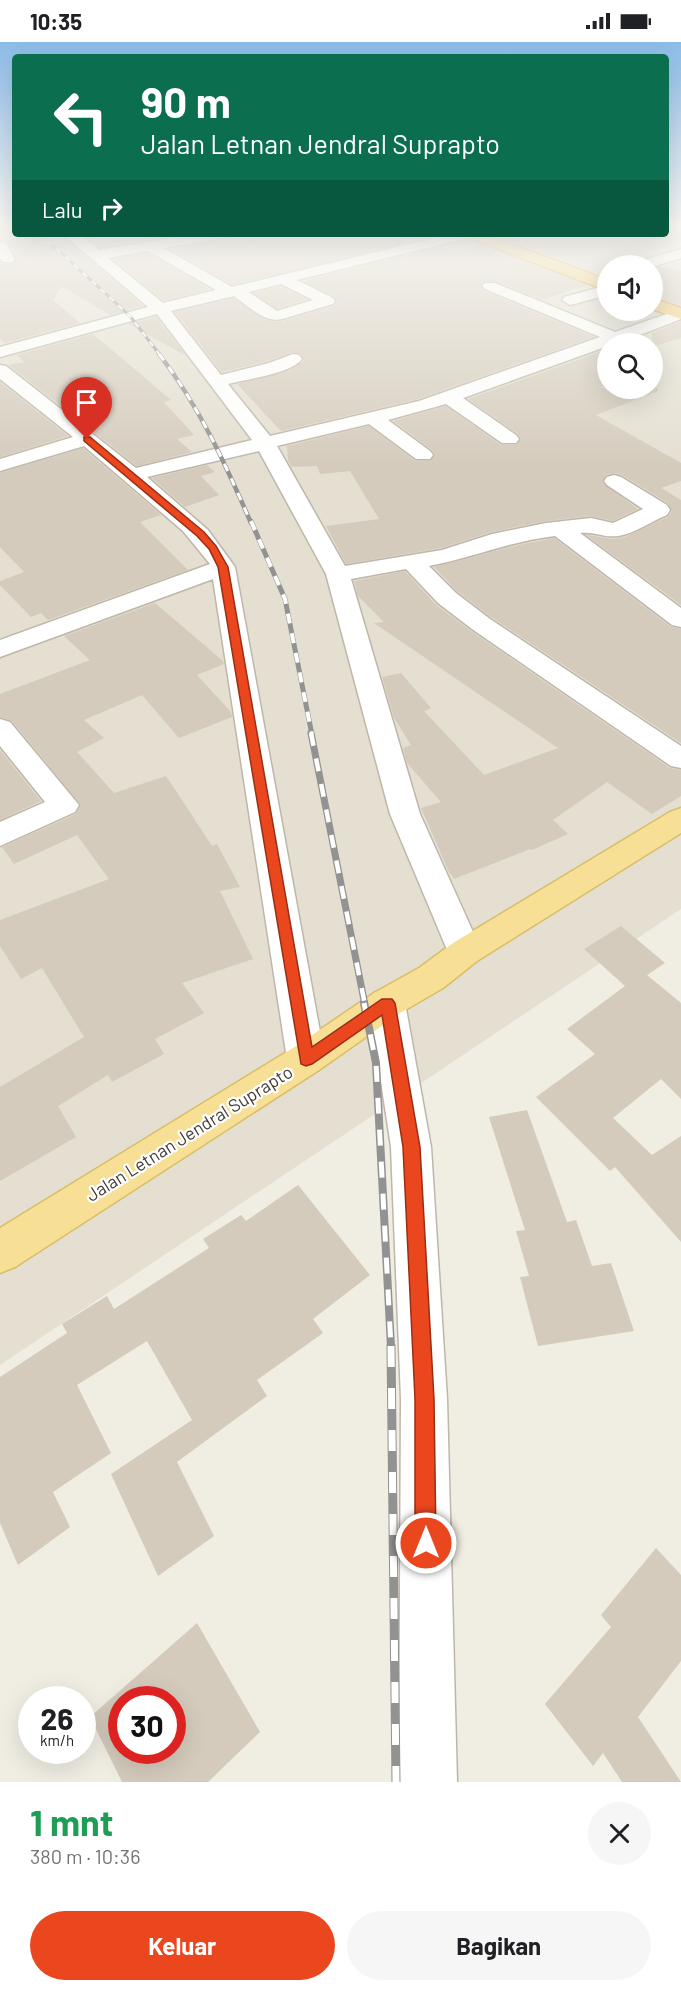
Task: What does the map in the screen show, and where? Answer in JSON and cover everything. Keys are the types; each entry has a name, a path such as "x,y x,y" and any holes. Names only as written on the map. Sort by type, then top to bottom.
{"highway":[{"path":"663,307 681,314"}],"main road":[{"name":"Jalan Letnan Jendral Suprapto","path":"0,1252 306,1059 387,1003 430,978 465,952 681,819"}],"street":[{"path":"155,304 264,442 338,574 405,813 465,952"},
{"path":"0,352 180,304"},
{"path":"256,304 276,316 316,304"},
{"path":"534,304 604,333"},
{"path":"630,333 681,314"},
{"path":"132,475 373,418 449,397 597,345"},
{"path":"217,381 275,367 293,359"},
{"path":"0,370 132,475 201,534 213,548 223,567 306,1059"},
{"path":"449,397 509,439"},
{"path":"373,418 423,455"},
{"path":"0,465 87,439"},
{"path":"338,574 445,556 500,539 560,528 591,525 616,530 659,510 614,481"},
{"path":"560,528 681,620"},
{"path":"412,562 447,598 481,624 681,759"},
{"path":"0,649 223,567"},
{"path":"0,728 64,805 0,835"},
{"path":"387,1003 413,1170 424,1399 428,1782"}],"shaded area":[{"path":"0,304 597,304 597,321 663,321 663,304 681,304 681,909 0,1365"}],"building":[{"path":"0,304 58,304 80,323 5,343 0,339"},
{"path":"92,304 143,306 111,315"},
{"path":"208,304 243,304 262,318 275,322 334,306 516,304 594,337 418,399 281,431 237,384 289,371 304,361 301,354 292,352 268,361 222,372 175,312"},
{"path":"270,304 291,304 277,309"},
{"path":"156,317 186,356 129,324"},
{"path":"681,321 681,338 663,344 663,333 652,333"},
{"path":"93,334 171,400 164,402 194,435 177,439 192,452 137,466 9,365 24,362 17,355"},
{"path":"597,353 597,399 637,399 596,415 681,463 681,481 661,488 681,500 681,605 586,535 613,539 625,537 668,517 672,511 668,503 615,473 606,475 602,482 638,509 613,521 591,516 546,521 491,532 441,548 346,564 326,526 379,519 350,471 320,474 317,466 292,467 288,460 287,446 369,426 415,461 430,461 435,455 432,450 393,421 446,406 501,445 516,445 521,439 517,433 468,399"},
{"path":"0,382 68,436 0,457"},
{"path":"83,448 161,515 140,522 188,570 48,620 41,613 31,617 0,585 0,581 24,572 0,547 0,473"},
{"path":"207,465 215,472 201,476 219,495 185,507 152,478"},
{"path":"554,538 671,627 681,629 681,743 491,617 457,591 434,567"},
{"path":"405,571 436,605 471,631 670,768 681,770 681,796 652,814 607,782 553,820 568,834 454,879 421,808 441,802 407,763 403,748 411,745 394,718 382,677 401,673 431,708 424,711 484,775 558,748 374,623 384,622 358,596 354,581"},
{"path":"155,603 223,661 224,664 197,675 231,712 232,717 179,738 142,695 84,720 104,738 77,752 114,793 166,776 212,846 217,844 240,887 220,891 253,959 182,983 204,1013 155,1039 164,1054 112,1082 108,1075 58,1106 76,1137 0,1181 0,1087 84,1037 42,968 21,979 0,946 0,920 109,879 77,835 14,864 2,847 76,814 81,805 12,721 0,717 0,694 90,660 64,636"},
{"path":"0,750 41,801 0,820"},
{"path":"621,926 665,963 647,975 681,1003 681,1099 661,1079 613,1118 652,1155 681,1136 681,1242 615,1167 610,1171 536,1097 595,1054 567,1029 625,986 584,949"},
{"path":"527,1110 567,1222 576,1220 592,1266 611,1263 634,1331 538,1346 520,1277 529,1276 516,1231 525,1230 489,1117"},
{"path":"298,1185 370,1275 313,1319 323,1333 257,1380 267,1396 177,1462 214,1536 158,1576 111,1474 192,1420 147,1341 77,1385 111,1453 53,1492 70,1527 18,1565 0,1523 0,1377 67,1333 62,1324 107,1296 114,1309 209,1248 203,1239 241,1215 246,1221"},
{"path":"656,1548 681,1575 681,1661 638,1717 681,1782 622,1782 603,1753 593,1766 545,1704 611,1627 601,1615"},
{"path":"197,1623 260,1732 208,1782 122,1782 113,1764 186,1764 186,1686 125,1686"},
{"path":"108,1701 108,1754 96,1729 96,1712"}],"railway":[{"path":"117,304 130,316 160,355"},
{"path":"159,354 199,415 251,523"},
{"path":"251,521 285,599 312,735"},
{"path":"311,733 365,1005"},
{"path":"364,1003 376,1063 391,1347"},
{"path":"391,1346 396,1782"}],"route":[{"path":"87,439 201,534 213,548 223,567 306,1059 387,1003 411,1147 424,1399 426,1543"}]}
